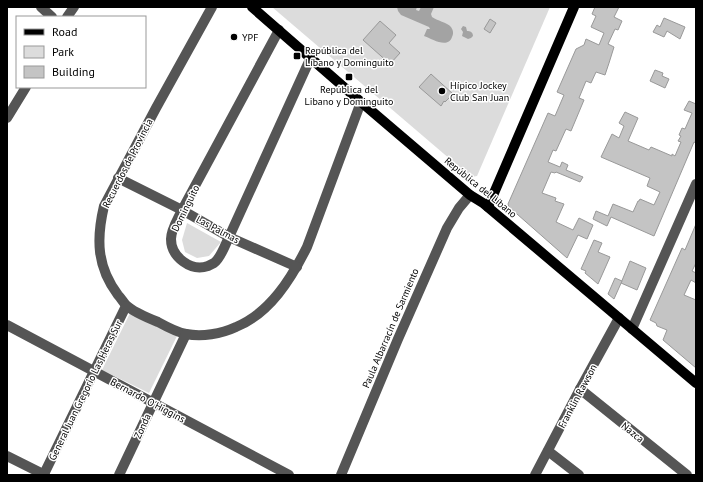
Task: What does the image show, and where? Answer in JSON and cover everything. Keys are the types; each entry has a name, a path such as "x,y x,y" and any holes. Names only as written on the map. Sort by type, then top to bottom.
{"main road":[{"name":"República del Líbano","path":"252,7 470,195 488,207 696,384"},
{"path":"488,207 574,7"}],"street":[{"path":"41,7 51,16"},
{"path":"69,16 74,7"},
{"name":"Recuerdos de Provincia","path":"212,7 104,206 100,222 99,246 102,265 112,287 126,306 172,330 186,334 204,335 237,327 252,318 273,300 297,267 307,247 361,102"},
{"name":"Dominguito","path":"279,30 182,210 172,232 172,246 176,254 192,267 202,268 214,263 220,256 230,237 310,57"},
{"path":"7,118 25,88"},
{"name":"Las Palmas","path":"118,178 182,210 230,237 297,267"},
{"path":"632,329 696,184"},
{"name":"Paula Albarracín de Sarmiento","path":"341,475 398,339 447,228 459,208 470,195"},
{"name":"General Juan Gregorio Las Heras Sur","path":"44,475 126,306"},
{"name":"Franklin Rawson","path":"535,475 619,318"},
{"name":"Bernardo O'Higgins","path":"7,325 289,475"},
{"name":"Zonda","path":"119,475 186,334"},
{"name":"Nazca","path":"580,389 685,475"},
{"path":"548,451 579,475"},
{"path":"7,456 44,475"}],"green space":[{"name":"Hípico Jockey Club San Juan","path":"272,7 550,7 477,176 471,177"},
{"path":"187,223 221,242 209,256 197,258 185,252 182,240"},
{"path":"130,313 177,336 149,393 102,370"}],"shaded area":[{"path":"397,7 417,7 416,10 419,11 421,7 434,7 431,14 432,17 447,24 452,29 453,34 450,41 443,43 424,36 427,29 430,29 429,27 401,15"},
{"path":"463,26 466,27 467,31 472,34 473,36 471,38 468,39 462,36 463,32 461,29"}],"building":[{"path":"595,7 619,7 614,17 622,21 618,30 615,29 608,44 614,47 605,75 596,72 591,83 586,81 579,98 584,100 571,131 566,129 556,151 553,150 548,162 560,167 562,162 568,165 566,170 583,177 580,182 556,172 551,172 542,193 556,198 555,201 564,204 556,222 573,230 579,218 593,225 587,239 578,235 567,258 509,207 508,204 548,113 555,116 564,95 557,92 576,49 584,45 586,39 599,45 604,33 591,27 596,16 592,14"},
{"path":"664,18 685,27 680,39 667,31 664,37 653,32 657,25 660,27"},
{"path":"490,19 496,23 490,33 484,29"},
{"path":"380,21 396,35 389,43 400,53 390,64 363,40"},
{"path":"655,70 663,73 662,76 669,79 665,88 650,81"},
{"path":"431,74 453,94 445,102 444,101 441,106 419,87"},
{"path":"689,101 696,104 696,143 694,142 654,236 611,217 607,226 593,219 596,211 608,216 613,204 633,212 640,199 654,205 660,192 647,186 650,178 601,157 612,134 619,138 624,126 619,123 625,112 638,118 628,141 649,150 651,147 675,156 681,142 678,141 681,136 679,135 682,128 685,129 692,113 684,110"},
{"path":"696,224 696,263 692,271 696,273 696,283 691,280 684,295 696,300 696,368 663,340 667,330 657,326 656,323 650,320 682,248 685,250"},
{"path":"594,240 602,243 598,252 610,257 598,284 585,273 586,271 581,269"},
{"path":"630,261 646,268 637,290 621,283"},
{"path":"615,278 622,281 614,299 608,294"}],"place":[{"name":"YPF","path":"234,37"},
{"name":"República del Líbano y Dominguito","path":"297,56"},
{"name":"República del Libano y Dominguito","path":"349,77"},
{"name":"Hípico Jockey Club San Juan","path":"442,91"}]}
